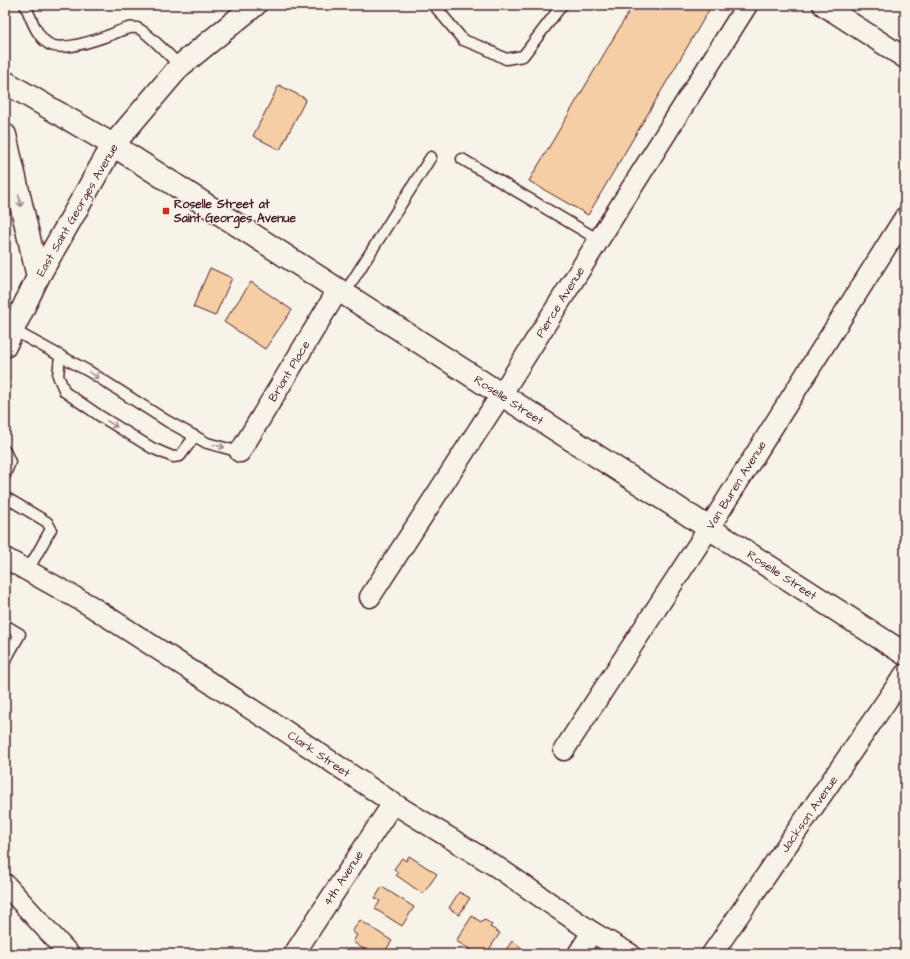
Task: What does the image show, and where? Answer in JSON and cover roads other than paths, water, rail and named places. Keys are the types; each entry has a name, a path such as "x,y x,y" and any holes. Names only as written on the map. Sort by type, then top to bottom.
{"street":[{"name":"Pierce Avenue","path":"370,597 502,395 747,5"},
{"path":"823,5 905,58"},
{"name":"East Saint Georges Avenue","path":"9,338 38,277 113,145 180,66 250,7"},
{"name":"Roselle Street","path":"5,82 113,145 905,654"},
{"path":"5,135 38,277"},
{"name":"Van Buren Avenue","path":"564,750 709,528 905,217"},
{"name":"Briant Place","path":"240,452 341,292"},
{"name":"Clark Street","path":"5,558 90,605 284,730 393,803 497,867 592,932 630,954"},
{"name":"Jackson Avenue","path":"712,954 905,674"},
{"name":"4th Avenue","path":"294,954 393,803"},
{"path":"5,884 69,954"},
{"path":"578,954 592,932"}],"lane":[{"path":"25,5 39,34 46,43 52,46 62,48 129,28 138,28 145,32 180,66"},
{"path":"434,5 463,40 506,59 523,56 562,5"},
{"path":"341,292 431,158"},
{"path":"462,159 599,240"},
{"path":"9,338 60,356 90,372 167,421 207,443 240,452"},
{"path":"60,356 58,376 65,392 100,416 152,448 172,457 180,456 195,436"},
{"path":"5,451 10,462 5,476"},
{"path":"5,497 47,522 51,529 28,570"},
{"path":"5,625 20,634 5,661"}],"place":[{"name":"Roselle Street at Saint Georges Avenue","path":"166,211"}]}
